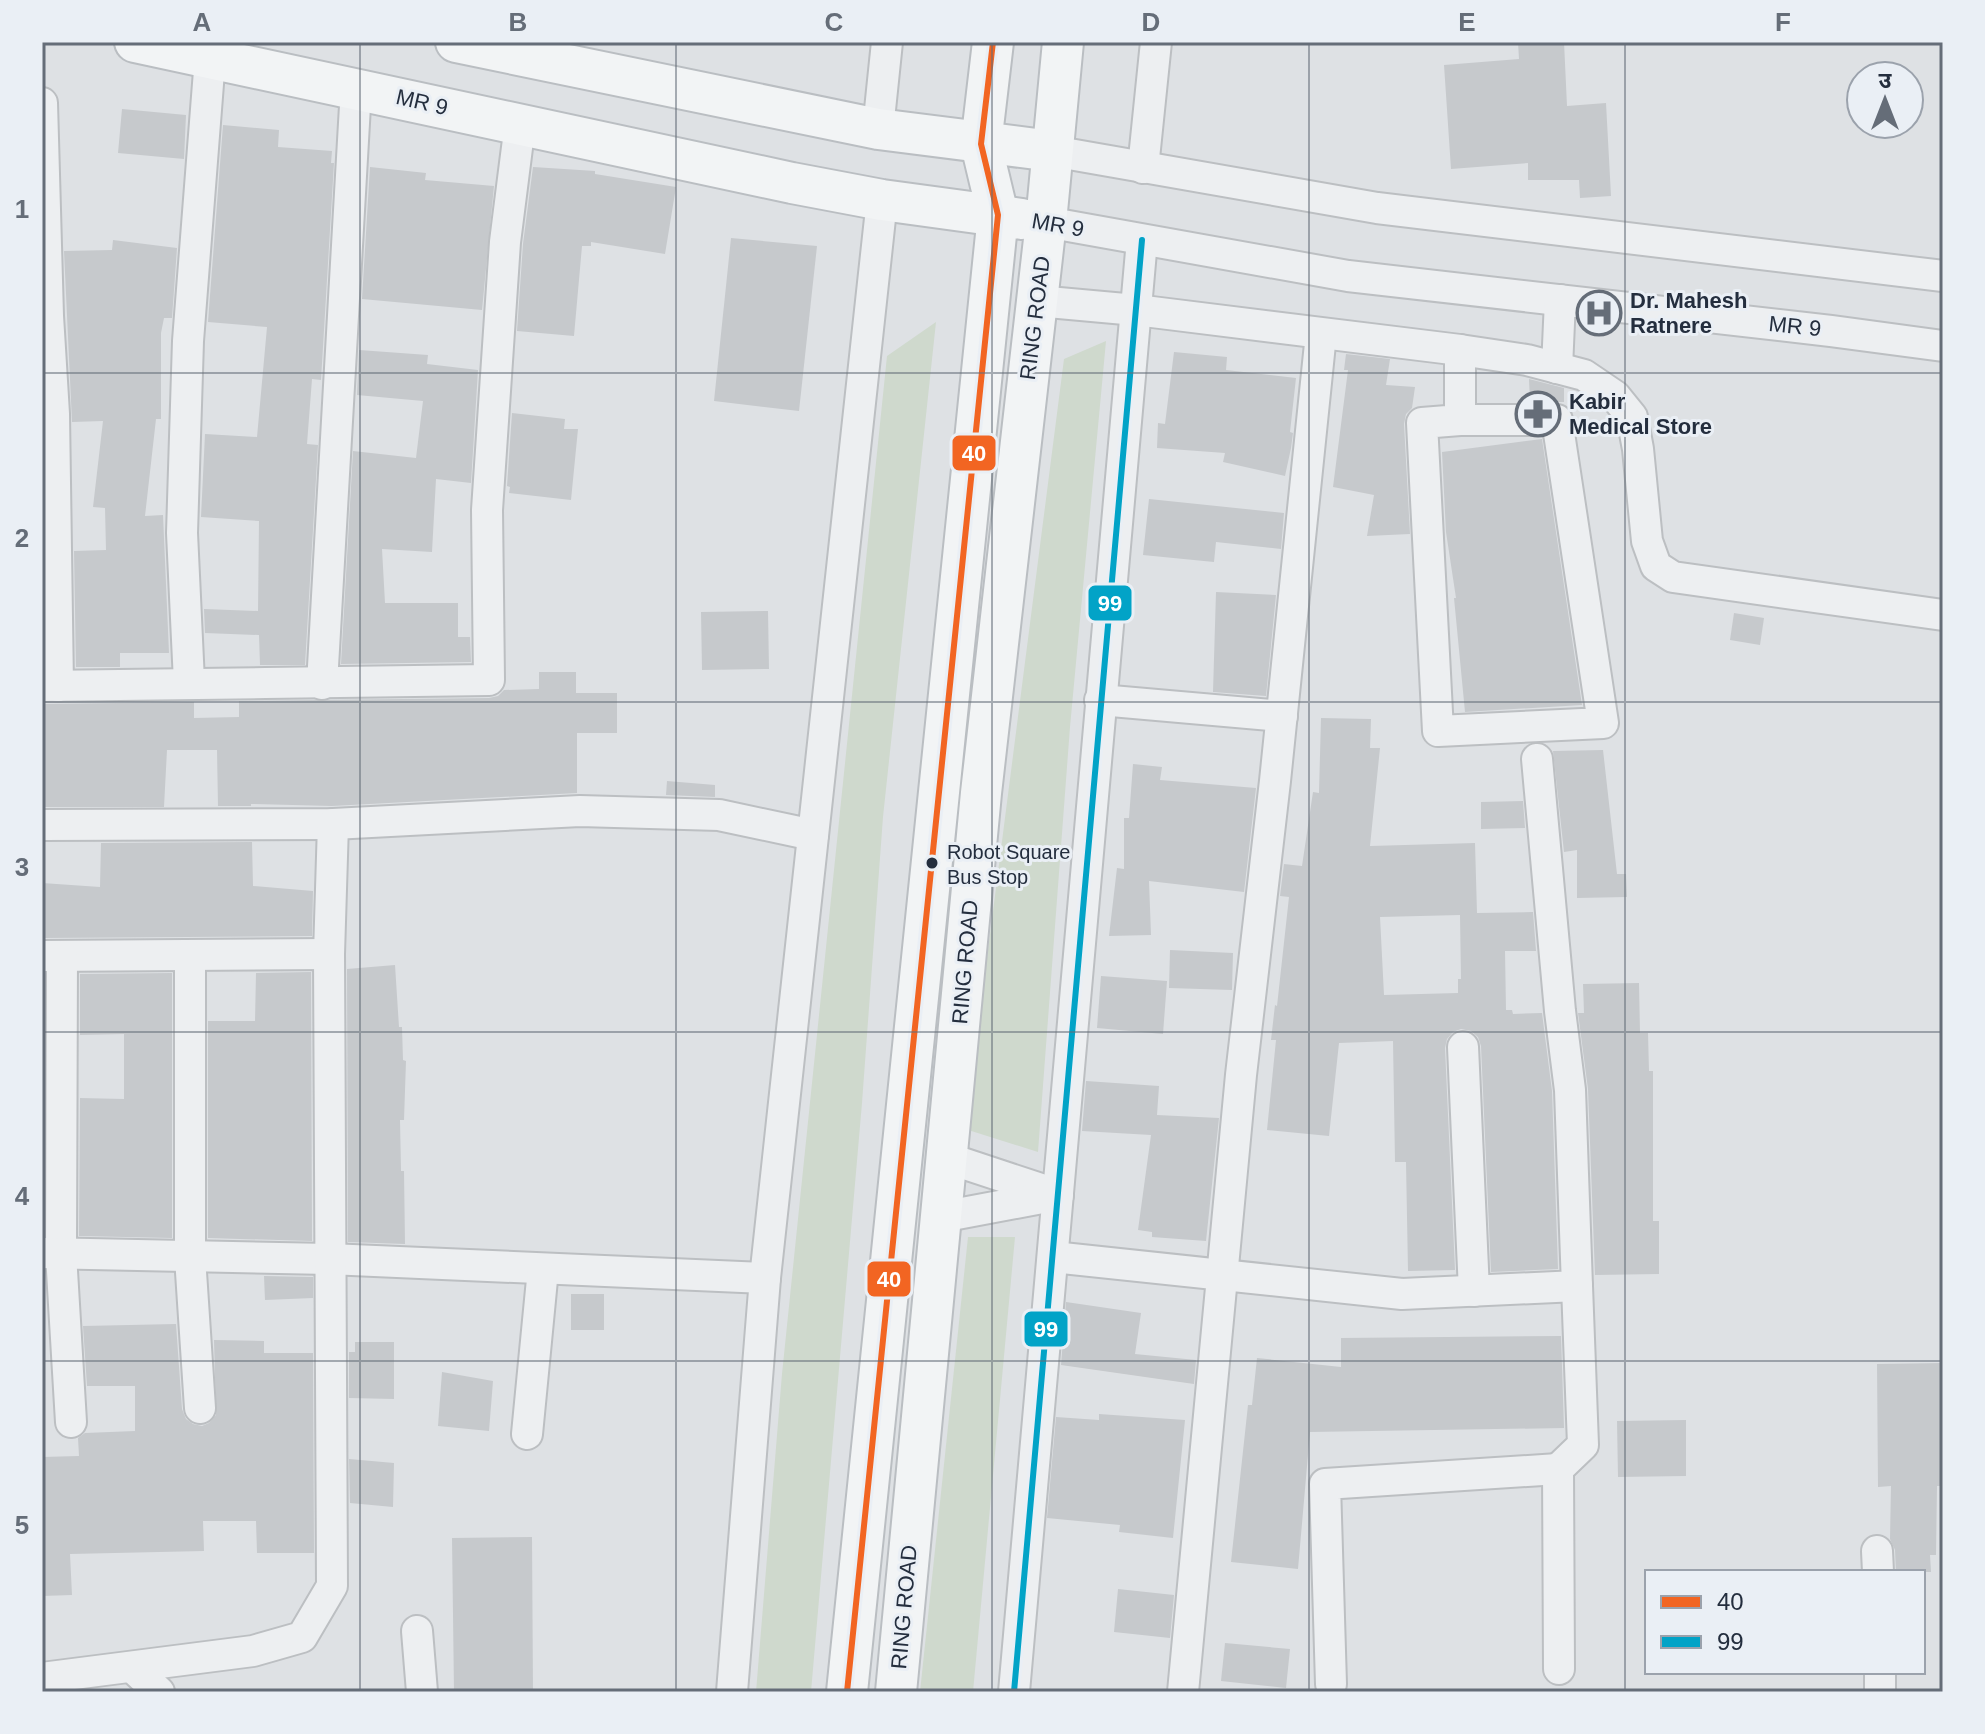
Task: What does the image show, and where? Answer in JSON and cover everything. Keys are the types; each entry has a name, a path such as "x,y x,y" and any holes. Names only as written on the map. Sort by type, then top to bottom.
{"main road":[{"name":"MR 9","path":"135,42 882,200 1046,222"},
{"path":"456,42 878,129 1052,151"},
{"name":"RING ROAD","path":"847,1692 998,215 981,144 993,42"},
{"name":"RING ROAD","path":"896,1692 981,793 1046,222 1063,42"}],"street":[{"path":"878,129 887,42"},
{"path":"1143,168 1156,42"},
{"path":"189,682 182,533 188,341 210,58"},
{"path":"322,684 356,88"},
{"path":"42,103 54,414 50,686 489,680 487,510 505,242 520,124"},
{"path":"1052,151 1377,208 1943,276"},
{"path":"732,1692 765,1278 882,200"},
{"name":"MR 9","path":"1046,222 1348,276 1943,346"},
{"path":"1014,1692 1142,240"},
{"path":"1557,368 1560,300"},
{"path":"1037,301 1136,310 1460,350 1527,360 1584,375 1615,396 1632,417 1647,541 1656,566 1673,577 1943,615"},
{"path":"1183,1692 1241,1075 1321,334"},
{"path":"1460,350 1460,420"},
{"path":"1460,420 1557,420 1603,723 1438,731 1422,423 1460,420"},
{"path":"1100,700 1282,716"},
{"path":"1331,1684 1325,1484 1558,1469 1583,1445 1570,1090 1537,759"},
{"path":"42,825 333,824 580,811 719,815 813,835"},
{"path":"42,1678 253,1651 302,1637 332,1586 329,954 333,824"},
{"path":"71,1422 52,1254 52,956 329,954"},
{"path":"190,955 190,1257 200,1408"},
{"path":"1463,1047 1474,1291"},
{"path":"947,1158 1058,1195"},
{"path":"941,1217 1058,1195"},
{"path":"52,1254 329,1259 765,1278"},
{"path":"1053,1257 1402,1294 1577,1286"},
{"path":"527,1434 543,1269"},
{"path":"1558,1469 1559,1669"},
{"path":"417,1631 422,1692"},
{"path":"133,1668 159,1692"}],"shaded area":[{"path":"936,322 883,817 862,1103 811,1692 756,1692 782,1374 887,356"},
{"path":"1106,341 1070,727 1038,1152 965,1129 1064,359"},
{"path":"968,1237 1015,1237 973,1692 920,1692"}],"building":[{"path":"1518,42 1564,42 1567,106 1606,103 1611,196 1580,198 1579,180 1528,180 1528,163 1451,169 1444,65 1519,59"},
{"path":"122,109 186,115 184,159 118,153"},
{"path":"223,125 279,130 278,147 332,151 331,163 334,163 321,380 312,379 307,444 318,445 305,665 260,665 259,635 205,633 204,609 258,611 259,521 201,517 205,434 257,437 267,327 208,322"},
{"path":"370,167 426,173 425,180 494,186 482,310 362,299"},
{"path":"533,167 595,171 595,174 676,187 665,254 591,242 591,246 582,246 574,336 517,331 523,244"},
{"path":"731,238 817,246 799,411 714,401"},
{"path":"113,240 177,248 172,318 164,318 161,333 161,419 156,419 145,516 163,515 169,653 120,653 120,667 76,667 74,551 106,550 105,508 93,507 103,421 72,422 64,251 112,250"},
{"path":"359,350 428,355 427,364 478,370 471,483 436,479 432,552 382,549 385,603 458,603 458,637 470,637 471,662 341,664 353,451 416,458 423,401 357,395"},
{"path":"1174,352 1227,357 1226,370 1296,378 1290,432 1293,433 1285,476 1223,462 1225,453 1157,448 1158,423 1165,424"},
{"path":"1346,354 1390,359 1386,385 1415,387 1412,408 1406,414 1404,424 1410,534 1367,536 1374,495 1333,487 1348,370 1344,370"},
{"path":"1529,379 1564,388 1564,402 1530,402"},
{"path":"512,413 565,419 564,429 578,429 571,500 509,493"},
{"path":"1542,439 1582,705 1465,712 1456,598 1446,532 1442,452"},
{"path":"1149,499 1284,513 1281,549 1216,542 1214,562 1143,555"},
{"path":"1216,592 1276,595 1266,696 1213,692"},
{"path":"768,611 769,669 702,670 701,612"},
{"path":"1734,613 1764,618 1760,645 1730,640"},
{"path":"539,672 576,672 576,693 617,693 617,733 577,733 577,793 332,806 218,806 217,750 167,750 164,807 42,807 42,704 194,702 194,718 239,717 239,701 489,698 498,696 504,690 539,689"},
{"path":"1321,718 1371,719 1370,748 1380,748 1370,846 1475,843 1477,913 1533,912 1536,951 1505,951 1506,1010 1512,1010 1513,1014 1542,1013 1552,1091 1558,1269 1491,1272 1481,1046 1478,1037 1471,1031 1461,1029 1453,1032 1445,1048 1455,1270 1408,1271 1406,1162 1395,1162 1393,1041 1339,1043 1329,1136 1267,1130 1276,1040 1271,1040 1289,897 1280,896 1284,864 1302,866 1313,792 1319,793","holes":["1460,915 1461,979 1458,979 1458,993 1384,995 1380,917"]},
{"path":"1603,750 1617,874 1626,874 1627,897 1577,898 1577,850 1564,852 1553,751"},
{"path":"1133,764 1162,767 1160,780 1256,788 1244,892 1149,881 1151,935 1109,936 1117,868 1124,869 1124,818 1129,818"},
{"path":"667,781 715,785 715,797 666,795"},
{"path":"1523,801 1525,828 1481,829 1481,802"},
{"path":"252,842 253,886 313,891 312,936 42,938 42,883 100,887 101,843"},
{"path":"1170,950 1233,953 1232,990 1169,988"},
{"path":"395,965 399,1027 402,1027 403,1060 406,1061 404,1120 400,1120 405,1244 348,1242 347,969"},
{"path":"311,972 312,1241 208,1238 208,1021 255,1021 256,973"},
{"path":"172,973 172,1238 79,1236 80,1098 124,1099 124,1034 80,1035 80,974"},
{"path":"1101,976 1167,981 1163,1034 1097,1028"},
{"path":"1639,983 1640,1033 1648,1033 1649,1071 1653,1071 1653,1221 1659,1221 1659,1274 1595,1275 1588,1089 1578,1013 1584,1013 1583,984"},
{"path":"1086,1081 1159,1086 1157,1115 1219,1118 1206,1241 1152,1237 1152,1232 1138,1230 1151,1135 1082,1131"},
{"path":"264,1276 313,1277 313,1298 265,1300"},
{"path":"571,1294 604,1294 604,1330 571,1330"},
{"path":"1066,1302 1141,1313 1135,1354 1196,1360 1194,1384 1061,1365"},
{"path":"176,1324 182,1409 186,1419 202,1426 216,1415 214,1340 264,1341 264,1353 313,1353 314,1553 257,1553 256,1521 203,1521 204,1551 70,1554 72,1595 42,1596 42,1457 79,1456 78,1438 85,1433 135,1431 135,1386 87,1386 83,1326"},
{"path":"1561,1336 1564,1428 1310,1432 1298,1569 1231,1562 1248,1405 1252,1405 1257,1358 1341,1367 1341,1338"},
{"path":"355,1342 394,1342 394,1399 349,1398 349,1352 355,1352"},
{"path":"1943,1363 1943,1486 1937,1486 1936,1555 1930,1555 1931,1572 1896,1570 1895,1550 1890,1539 1891,1486 1878,1487 1877,1364"},
{"path":"442,1372 493,1381 489,1431 438,1426"},
{"path":"1099,1414 1185,1420 1173,1538 1119,1532 1120,1525 1047,1518 1056,1417 1099,1420"},
{"path":"1686,1420 1686,1476 1618,1477 1617,1421"},
{"path":"349,1459 394,1463 393,1507 350,1503"},
{"path":"532,1537 533,1692 454,1692 452,1538"},
{"path":"1118,1589 1174,1595 1170,1638 1114,1632"},
{"path":"1225,1643 1290,1649 1286,1688 1221,1681"}],"transit line":[{"name":"40","path":"847,1692 998,215 981,144 993,42"},
{"name":"99","path":"1014,1692 1142,240"}],"place":[{"name":"Dr. Mahesh Ratnere","path":"1599,313"},
{"name":"Kabir Medical Store","path":"1538,414"},
{"name":"Robot Square Bus Stop","path":"932,863"}]}
